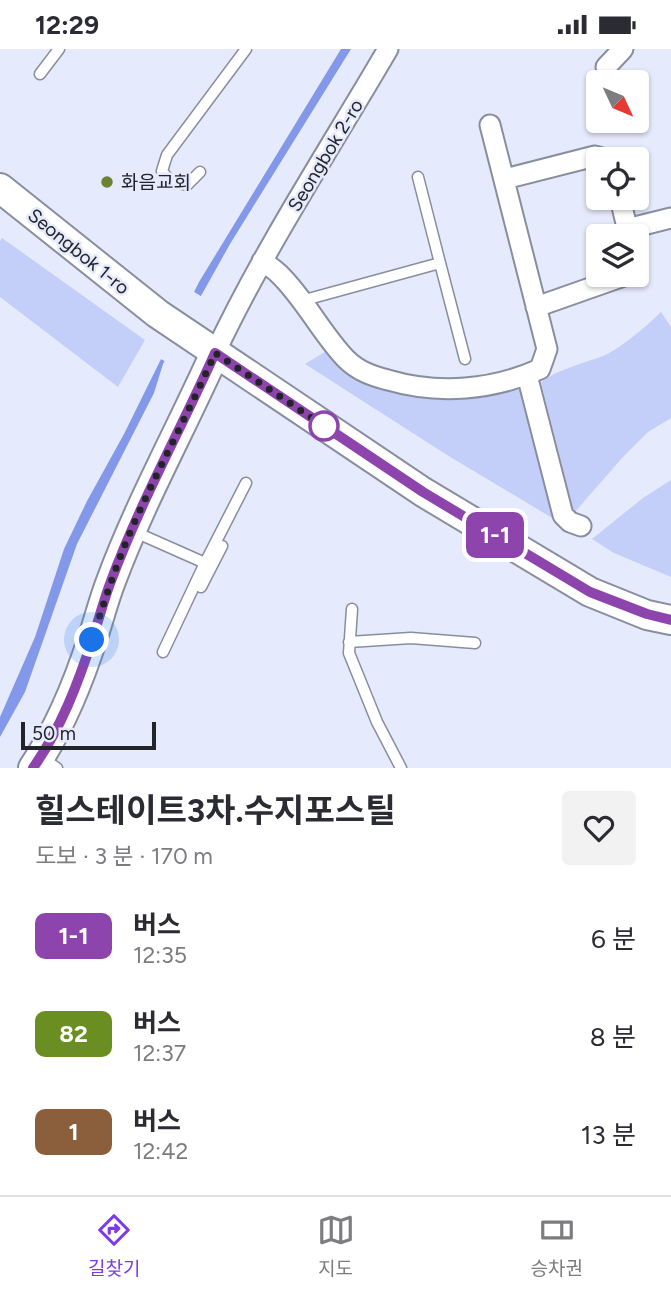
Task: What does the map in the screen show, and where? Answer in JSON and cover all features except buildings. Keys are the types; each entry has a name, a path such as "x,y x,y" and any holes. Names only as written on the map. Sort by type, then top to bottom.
{"street":[{"name":"Seongbok 2-ro","path":"44,764 74,690 131,531 192,404 205,346 237,306 388,49"},
{"path":"606,67 623,49"},
{"path":"262,261 279,273 347,360 366,374 408,386 447,389 496,385 527,376 540,369 547,349 490,125"},
{"path":"505,179 586,158"},
{"name":"Seongbok 1-ro","path":"0,188 158,314 205,346"},
{"path":"649,226 671,218"},
{"path":"536,307 593,287"},
{"path":"205,346 423,492 590,592 647,614 671,620"},
{"path":"527,376 563,515 570,522 581,526"}],"lane":[{"path":"40,74 60,49"},
{"path":"200,172 187,185 170,180 162,171 167,155 246,49"},
{"path":"418,177 465,359"},
{"path":"301,301 440,263"},
{"path":"163,652 246,483"},
{"path":"131,531 208,565"},
{"path":"201,587 208,565 222,546"},
{"path":"352,609 349,653 372,710 401,768"},
{"path":"349,642 411,638 475,643"}],"shaded area":[{"path":"2,238 145,340 118,387 0,297"},
{"path":"661,312 671,327 671,418 648,432 574,513 541,382 563,370 610,353"},
{"path":"328,350 343,365 486,391 520,390 554,519 447,455 305,364"},
{"path":"671,480 671,577 614,553 592,539 643,498"}],"water":[{"path":"341,49 351,49 230,244 163,364 154,393 77,544 25,692 0,737 0,717 35,637 64,549 87,501 124,434 199,282"}],"pier":[{"path":"191,290 204,298 168,363 157,357"}],"bus line":[{"name":"1-1","path":"33,768 60,724 132,527 215,353 423,492 590,592 647,614 671,620"}],"place":[{"name":"화음교회","path":"107,182"}],"route":[{"path":"92,640 132,527 215,353 324,426"}]}
